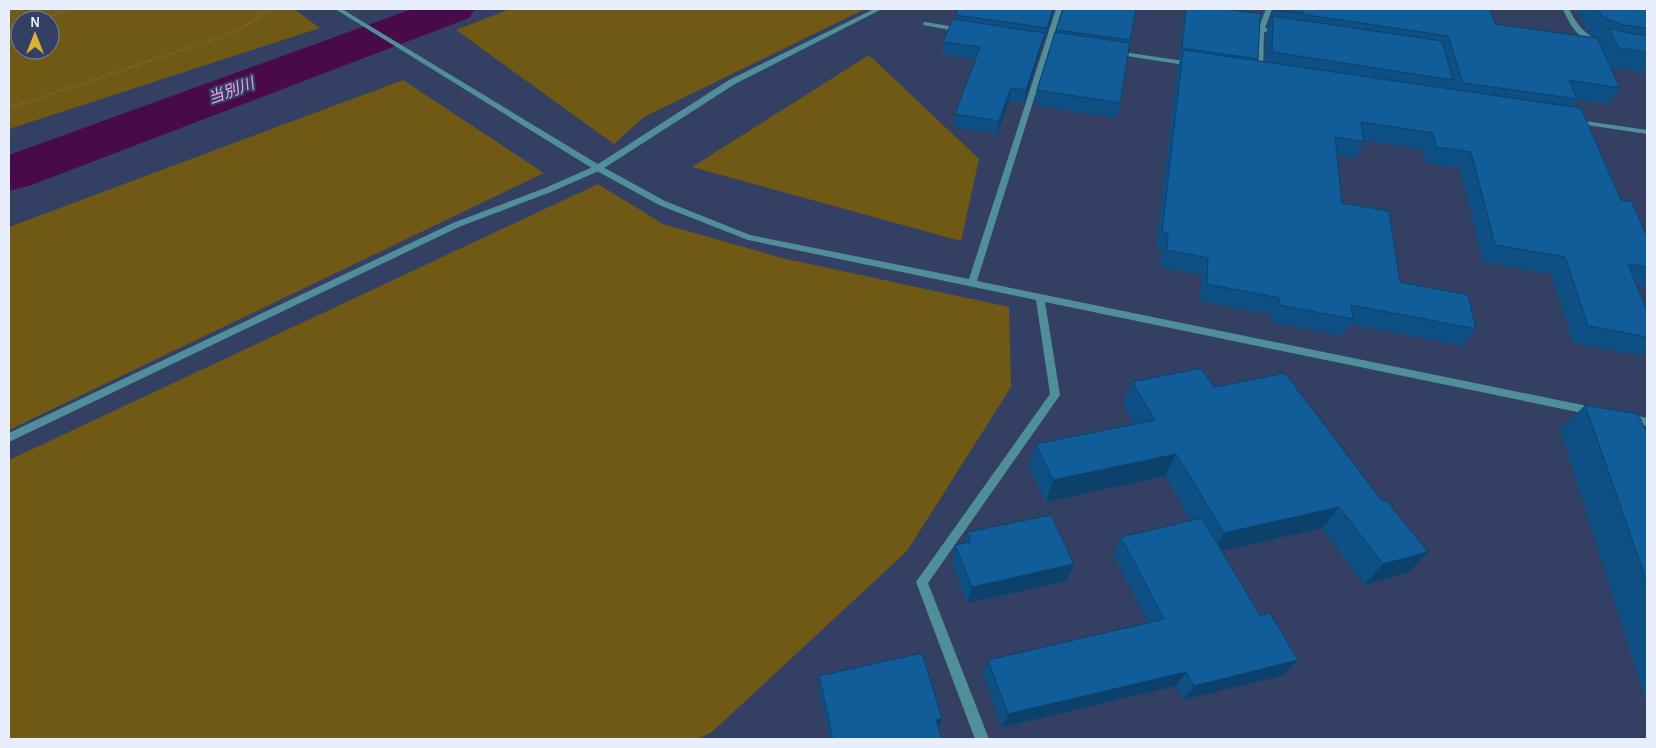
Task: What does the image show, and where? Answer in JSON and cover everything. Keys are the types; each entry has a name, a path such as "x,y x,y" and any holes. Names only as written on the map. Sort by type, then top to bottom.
{"street":[{"path":"338,9 598,168 662,203 748,237 1598,412"},
{"path":"9,438 456,225 548,190 598,168 732,82 880,9"},
{"path":"972,284 1059,9"},
{"path":"1259,74 1261,29 1269,9"},
{"path":"1566,9 1574,27 1586,38 1602,44"},
{"path":"925,24 972,31"},
{"path":"1261,29 1290,34"},
{"path":"1039,41 1058,44"},
{"path":"1106,51 1201,65"},
{"path":"1249,72 1268,75"},
{"path":"1562,119 1647,132"},
{"path":"982,739 922,582 1055,395 1040,297"},
{"path":"1618,416 1647,422"}],"path":[{"path":"9,108 236,32 271,9"}],"shaded area":[{"path":"9,9 294,9 320,28 9,129"},
{"path":"510,9 865,9 644,117 614,144 456,30"},
{"path":"869,55 979,159 961,241 692,167"},
{"path":"403,80 544,173 9,430 9,227"},
{"path":"598,184 663,224 782,258 1009,307 1011,387 907,551 712,732 698,739 9,739 9,460"}],"building":[{"path":"958,9 1053,9 1047,28 956,15"},
{"path":"1063,9 1136,9 1130,40 1056,30"},
{"path":"1186,9 1224,9 1262,14 1260,19 1258,59 1182,48"},
{"path":"1302,9 1490,9 1495,24 1597,38 1620,88 1569,80 1577,99 1463,83 1448,36 1274,10 1303,13"},
{"path":"1598,9 1647,9 1647,28 1623,25 1603,17"},
{"path":"1273,16 1442,41 1453,80 1272,52"},
{"path":"953,19 1045,33 1026,90 1011,88 999,121 955,114 980,47 943,42"},
{"path":"1609,28 1647,36 1647,52 1619,48"},
{"path":"1055,32 1130,43 1120,103 1037,90"},
{"path":"1183,50 1581,108 1621,200 1632,202 1647,237 1647,267 1628,264 1647,311 1647,337 1588,326 1565,257 1495,245 1471,152 1436,147 1433,133 1361,122 1364,142 1335,137 1342,203 1389,211 1400,282 1468,295 1476,329 1351,305 1353,319 1280,305 1279,298 1207,284 1208,258 1167,250 1168,233 1162,232"},
{"path":"1201,368 1214,387 1285,373 1382,501 1386,500 1428,552 1383,564 1339,507 1224,533 1176,454 1053,480 1036,444 1155,420 1132,382"},
{"path":"1585,405 1638,414 1647,433 1647,582"},
{"path":"1051,515 1074,564 972,587 955,545 971,542 967,532"},
{"path":"1202,518 1260,615 1270,613 1298,660 1194,686 1186,672 1008,714 988,660 1164,619 1121,537"},
{"path":"922,653 942,718 936,720 942,739 833,739 819,676"}],"waterway":[{"name":"当別川","path":"9,174 453,9"}]}
